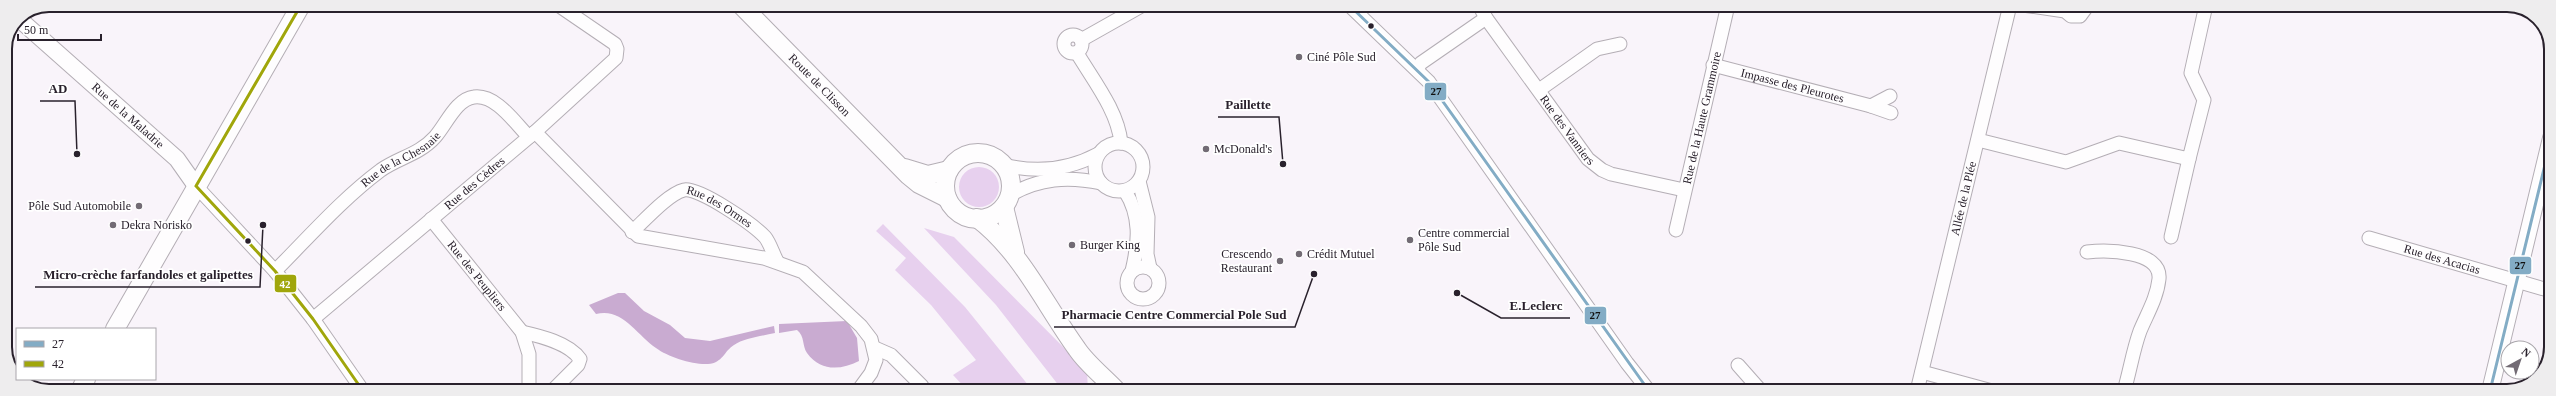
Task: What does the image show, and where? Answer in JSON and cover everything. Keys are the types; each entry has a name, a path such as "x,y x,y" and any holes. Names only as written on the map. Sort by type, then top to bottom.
{"main road":[{"path":"116,328 297,12"},
{"name":"Route de Clisson","path":"748,12 897,164 919,184 947,198"},
{"path":"1017,259 1006,224 1006,201 1011,183 1004,166 995,158 974,153 961,158 949,170 945,181 947,198 959,213 977,218 995,234 1017,259 1078,351 1110,384"},
{"name":"Route de Clisson","path":"897,164 916,173 928,175 949,170"},
{"path":"977,218 994,214 1006,201"}],"street":[{"name":"Rue des Cèdres","path":"313,319 532,134 616,58 617,49 609,39 568,12"},
{"path":"1121,143 1118,127 1109,107 1076,53 1067,52 1064,47 1064,41 1070,35 1076,36 1081,40 1131,12"},
{"path":"1356,12 1429,82 1630,368 1643,384"},
{"name":"Rue des Vanniers","path":"1483,12 1588,159 1602,170 1684,190"},
{"name":"Rue de la Haute Grammoire","path":"1676,230 1726,12"},
{"name":"Allée de la Plée","path":"1919,384 2008,12"},
{"path":"2065,12 2071,16 2080,16 2083,12"},
{"path":"2171,237 2204,100 2192,73 2205,12"},
{"path":"1417,69 1421,63 1486,18"},
{"name":"Rue de la Maladrie","path":"23,23 177,159 196,186"},
{"path":"1539,90 1597,49 1620,44"},
{"name":"Impasse des Pleurotes","path":"1713,65 1871,106 1891,113"},
{"name":"Rue de la Chesnaie","path":"274,271 342,205 382,170 412,155 435,138 462,102 472,97 482,96 493,101 532,134"},
{"path":"1871,106 1890,96"},
{"path":"532,134 632,232 638,236 777,261 803,272 820,286 861,326 871,338 875,348 876,360 871,373 863,384"},
{"path":"1978,140 2066,162 2119,143 2189,159"},
{"path":"1004,166 1034,170 1059,168 1084,162 1098,154 1108,145 1121,143 1134,148 1142,159 1143,173 1139,181 1124,191 1112,190 1101,183 1064,178 1038,182 1006,201"},
{"path":"1098,154 1095,172 1101,183"},
{"path":"2492,384 2544,167"},
{"path":"1124,191 1133,204 1137,220 1136,254 1132,271 1127,280 1128,289 1134,297 1148,299 1156,294 1160,285 1158,276 1150,268 1147,254 1148,217 1139,181"},
{"path":"196,186 274,271 313,319 358,384"},
{"name":"Rue des Ormes","path":"632,232 671,197 685,190 693,190 707,195 765,237 777,261"},
{"name":"Rue des Peupliers","path":"431,220 522,332 529,354 529,384"},
{"name":"Rue des Acacias","path":"2369,238 2544,289"},
{"path":"2087,252 2110,250 2149,259 2157,267 2160,278 2151,310 2140,332 2126,384"},
{"path":"1132,271 1140,267 1150,268"},
{"path":"522,332 541,336 576,353 580,359 578,365 559,384"},
{"path":"875,348 891,355 920,384"},
{"path":"1738,364 1755,384"},
{"path":"1922,372 1966,384"}],"shaded area":[{"path":"975,167 983,167 990,170 996,176 999,187 996,198 990,204 983,207 975,207 968,204 962,198 959,191 959,183 962,176 968,170"},
{"path":"883,224 965,307 1027,384 961,384 953,375 976,360 931,305 895,270 906,258 876,231"},
{"path":"924,228 954,237 1087,371 1088,384 1058,384 996,305"},
{"path":"618,293 625,293 644,311 670,325 685,338 710,341 774,326 775,333 738,343 731,347 720,359 713,363 702,364 688,362 656,348 621,318 605,313 596,314 589,305"},
{"path":"847,321 857,338 859,361 845,366 832,368 818,364 805,350 800,332 797,330 779,333 779,324"}],"transit line":[{"name":"42","path":"196,186 297,12"},
{"name":"27","path":"1356,12 1429,82 1644,384"},
{"name":"27","path":"2492,384 2544,169"},
{"name":"42","path":"196,186 275,271 313,319 358,384"}],"place":[{"name":"Ciné Pôle Sud","path":"1299,57"},
{"name":"McDonald's","path":"1206,149"},
{"name":"AD","path":"77,154"},
{"name":"Paillette","path":"1283,164"},
{"name":"Pôle Sud Automobile","path":"139,206"},
{"name":"Dekra Norisko","path":"113,225"},
{"name":"Micro-crèche farfandoles et galipettes","path":"263,225"},
{"name":"Centre commercial Pôle Sud","path":"1410,240"},
{"name":"Burger King","path":"1072,245"},
{"name":"Crédit Mutuel","path":"1299,254"},
{"name":"Crescendo Restaurant","path":"1280,261"},
{"name":"Pharmacie Centre Commercial Pole Sud","path":"1314,274"},
{"name":"E.Leclerc","path":"1457,293"}]}
